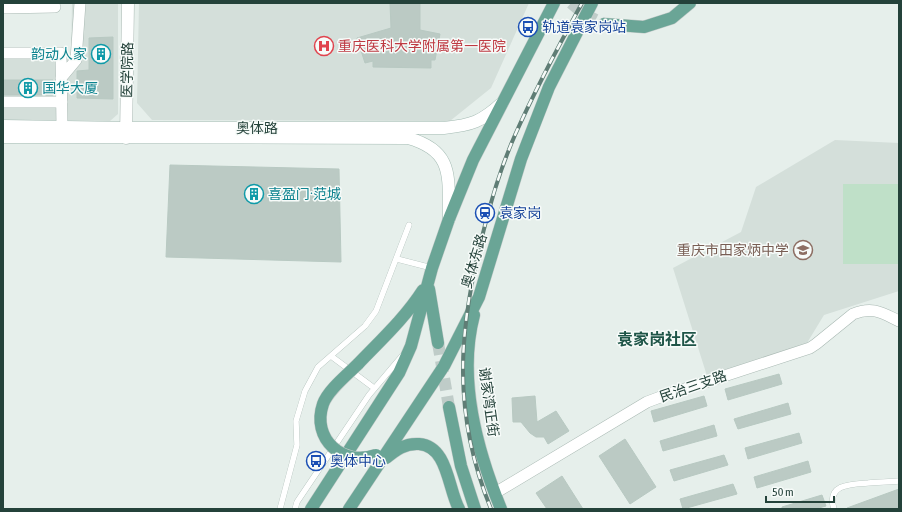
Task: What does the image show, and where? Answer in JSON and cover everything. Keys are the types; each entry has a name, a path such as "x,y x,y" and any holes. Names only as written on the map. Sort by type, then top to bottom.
{"main road":[{"name":"医学院路","path":"126,133 128,3"},
{"path":"311,509 399,372 411,346 432,268 449,219 473,160 554,3"},
{"name":"奥体东路","path":"377,460 392,444 444,366 479,297 521,158 549,87 592,3"},
{"path":"604,24 644,27 672,18 690,3"},
{"name":"奥体路","path":"3,137 126,133 444,128 465,126 478,122 489,115 503,102"},
{"name":"奥体路","path":"3,126 62,127 126,133 408,138 432,147 439,154 445,165 448,176 449,219"},
{"path":"428,282 438,343"},
{"path":"377,460 348,456 341,453 329,444 325,438 321,426 321,411 324,402 330,393 399,322 428,282"},
{"name":"谢家湾正街","path":"479,297 470,338 468,360 469,387 472,414 478,441 501,509"},
{"path":"449,407 461,466 475,509"},
{"path":"349,509 377,460 396,450 413,444 422,444 436,451 440,457 459,509"}],"street":[{"path":"61,78 76,60 80,3"},
{"path":"3,8 55,7"},
{"path":"3,53 61,53 62,127"},
{"path":"3,102 62,102"},
{"name":"民治三支路","path":"495,493 647,402 810,348 853,314 867,310 874,310 899,321"}],"lane":[{"path":"280,509 297,445 296,421 305,391 318,367 365,326 376,311 409,225"},
{"path":"397,259 432,268"},
{"path":"295,509 297,502 369,395 411,346"},
{"path":"331,356 374,388"},
{"path":"834,509 832,498 837,490 847,484 899,481"}],"shaded area":[{"path":"72,3 118,3 118,114 110,121 3,120 3,59 71,59"},
{"name":"重庆医科大学附属第一医院","path":"139,3 529,3 491,88 450,121 152,120 137,103"},
{"name":"重庆市田家炳中学","path":"835,140 899,143 899,291 824,315 807,343 707,376 673,268 741,232 756,187"}],"green space":[{"path":"843,184 899,184 899,264 843,264"}],"building":[{"path":"390,3 420,3 420,30 440,34 435,60 431,60 431,68 373,67 373,61 365,63 357,38 391,28"},
{"name":"韵动人家","path":"113,37 113,99 77,98 77,71 89,70 89,38"},
{"name":"国华大厦","path":"3,80 53,80 54,95 3,95"},
{"name":"喜盈门·范城","path":"170,165 339,169 341,262 166,257"},
{"path":"779,374 782,384 728,400 725,389"},
{"path":"535,396 537,422 556,411 569,431 548,444 544,437 536,437 530,433 521,422 513,422 512,398"},
{"path":"704,396 707,406 654,422 651,411"},
{"path":"788,403 791,414 738,429 734,419"},
{"path":"714,425 717,436 663,451 660,441"},
{"path":"799,433 802,443 748,459 745,448"},
{"path":"625,439 656,487 630,504 599,456"},
{"path":"724,455 728,465 674,481 670,470"},
{"path":"808,461 811,472 757,488 754,477"},
{"path":"562,476 583,509 547,509 536,493"},
{"path":"733,484 737,494 683,509 680,499"},
{"path":"899,489 899,509 847,509 847,508"},
{"path":"822,495 826,506 815,509 782,509 782,507"}],"tunnel":[{"path":"571,3 584,14 604,24"},
{"path":"438,343 449,407"}],"railway":[{"path":"491,509 478,474 470,439 465,406 463,372 464,339 468,304 486,221 505,159 531,102 582,3"}],"place":[{"name":"轨道袁家岗站","path":"528,27"},
{"name":"重庆医科大学附属第一医院","path":"324,46"},
{"name":"韵动人家","path":"101,54"},
{"name":"国华大厦","path":"28,88"},
{"name":"喜盈门·范城","path":"254,194"},
{"name":"袁家岗","path":"485,213"},
{"name":"重庆市田家炳中学","path":"803,250"},
{"name":"奥体中心","path":"316,461"}],"district":[{"name":"袁家岗社区","path":"657,339"}]}
